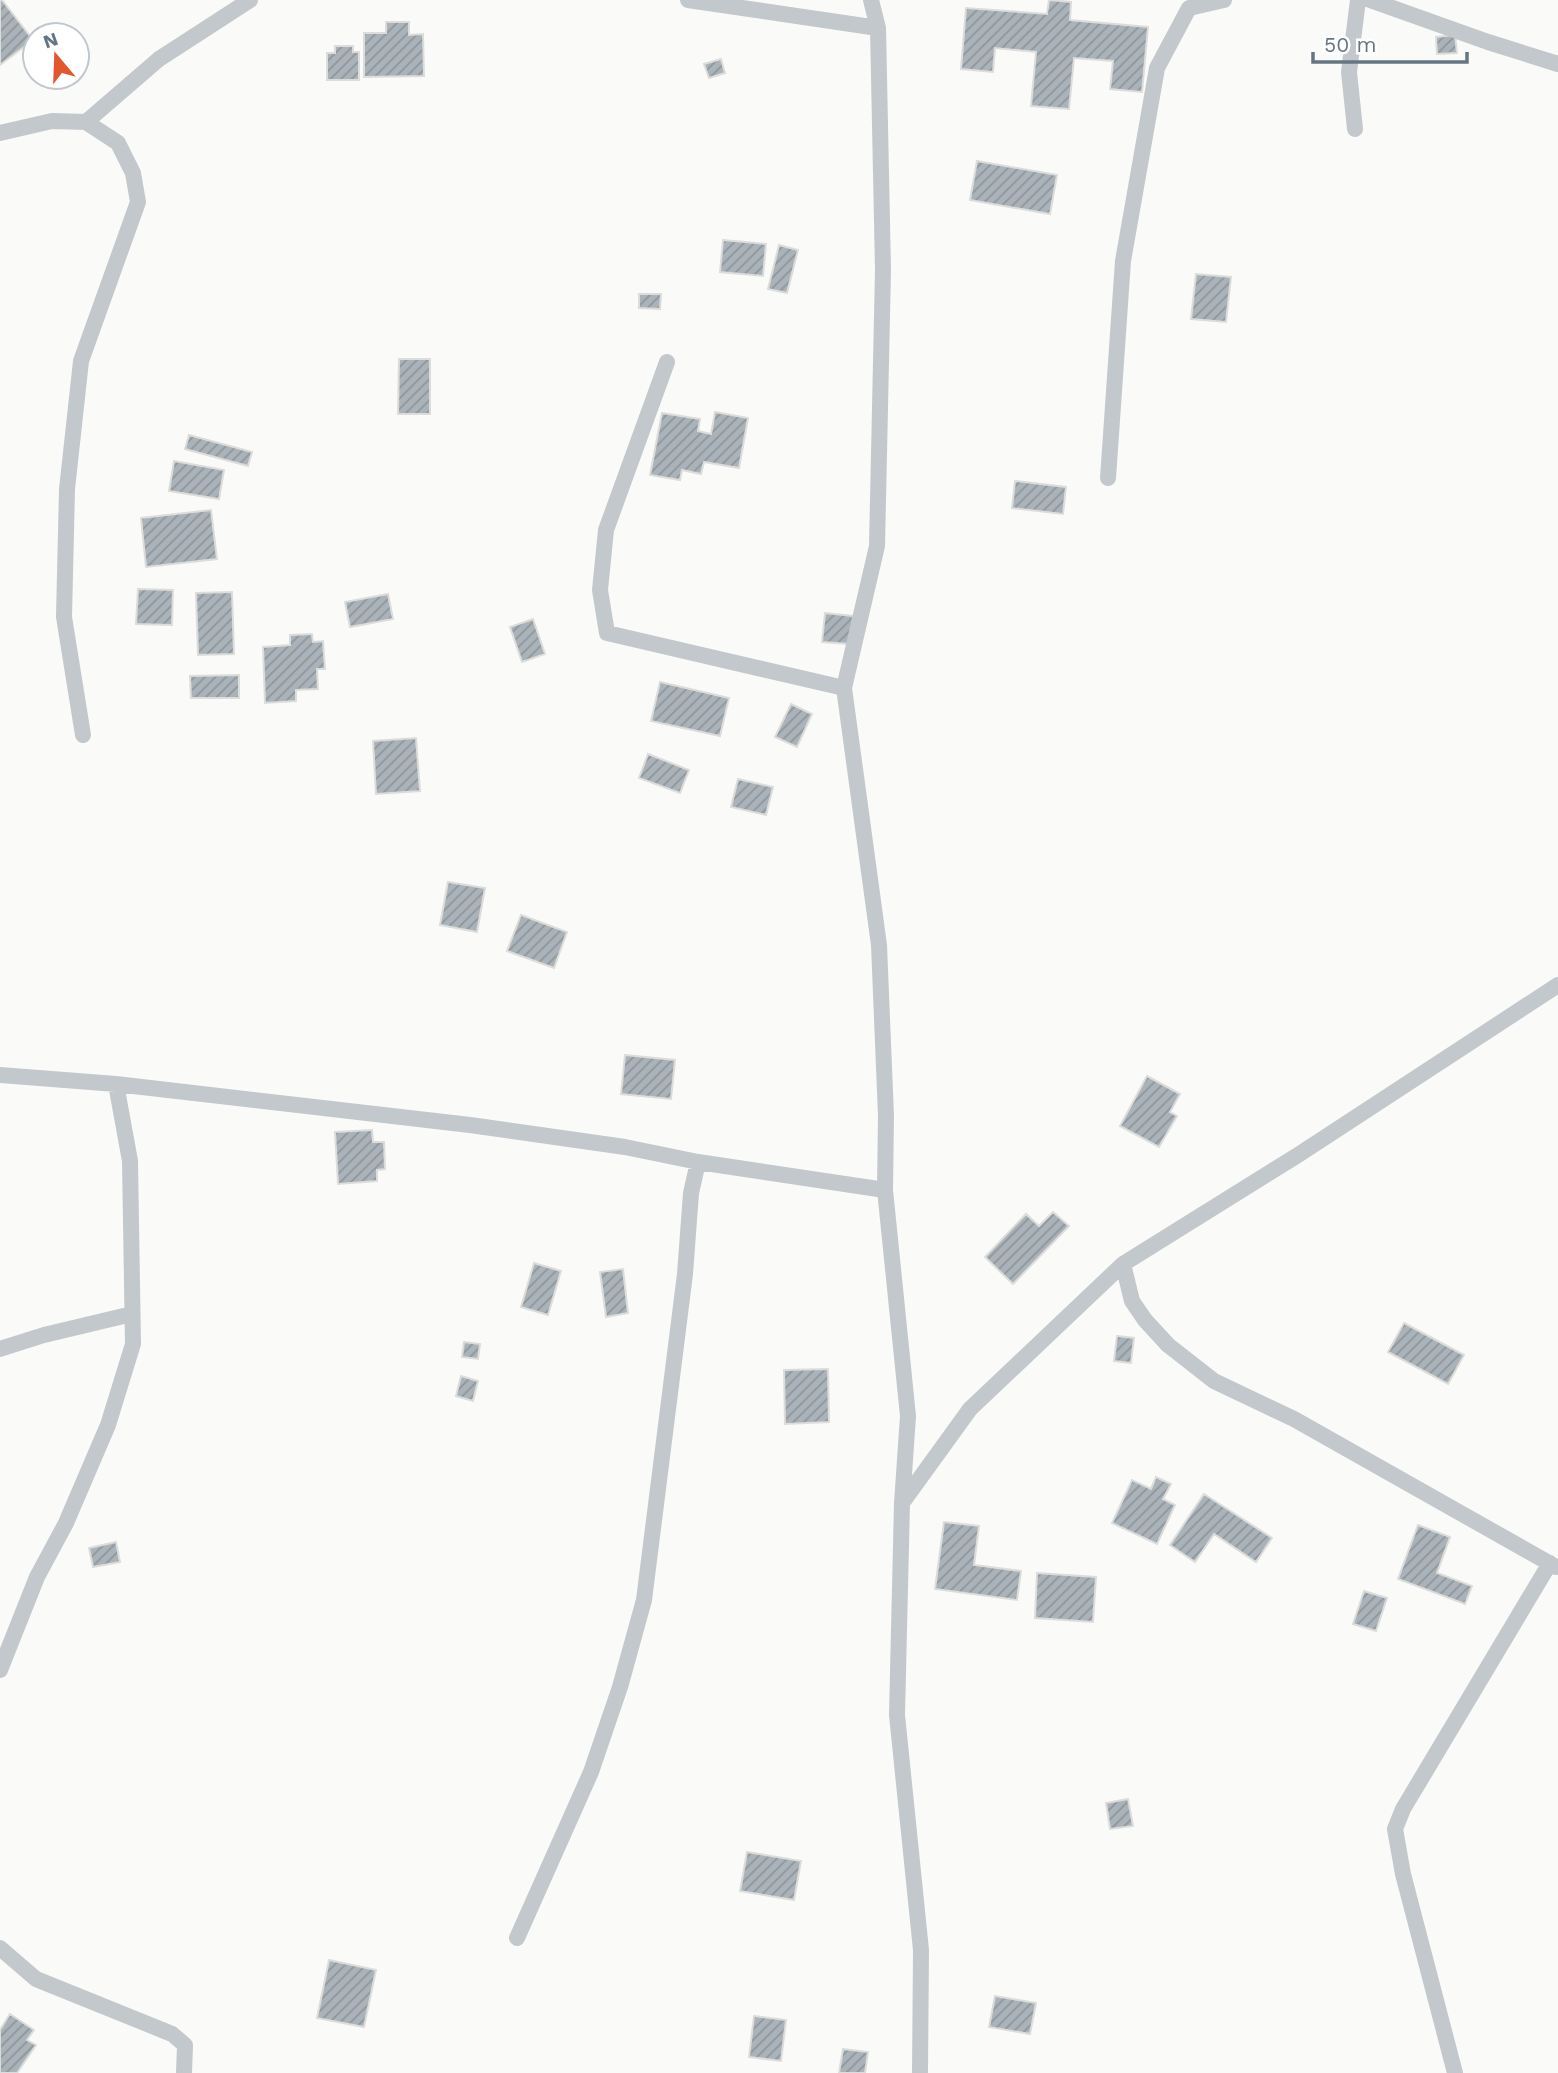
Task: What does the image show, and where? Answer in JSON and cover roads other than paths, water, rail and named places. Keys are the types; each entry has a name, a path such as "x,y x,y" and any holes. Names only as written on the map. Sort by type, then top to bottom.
{"street":[{"path":"86,122 159,59 250,0"},
{"path":"688,0 878,28"},
{"path":"871,0 878,28 883,271 877,546 844,688 879,945 886,1116 885,1190 908,1416 902,1503 897,1714 921,1950 920,2073"},
{"path":"1108,478 1123,261 1157,68 1189,8 1224,0"},
{"path":"1353,0 1349,72 1355,129"},
{"path":"1370,0 1558,64"},
{"path":"0,133 52,121 86,122 118,142 133,173 138,202 81,361 67,489 64,617 83,735"},
{"path":"667,362 606,530 600,590 607,633 844,688"},
{"path":"902,1503 970,1409 1123,1264 1298,1155 1558,985"},
{"path":"0,1075 116,1084 470,1125 625,1147 698,1162 885,1190"},
{"path":"0,1671 37,1577 66,1523 107,1425 133,1344 130,1161 116,1084"},
{"path":"517,1938 592,1772 620,1687 644,1600 685,1274 691,1193 698,1162"},
{"path":"1123,1264 1132,1301 1145,1320 1168,1345 1214,1381 1294,1419 1554,1566 1403,1809 1395,1829 1403,1874 1455,2073"},
{"path":"0,1349 44,1335 132,1314"},
{"path":"0,1948 36,1979 172,2034 185,2045 184,2073"}]}
